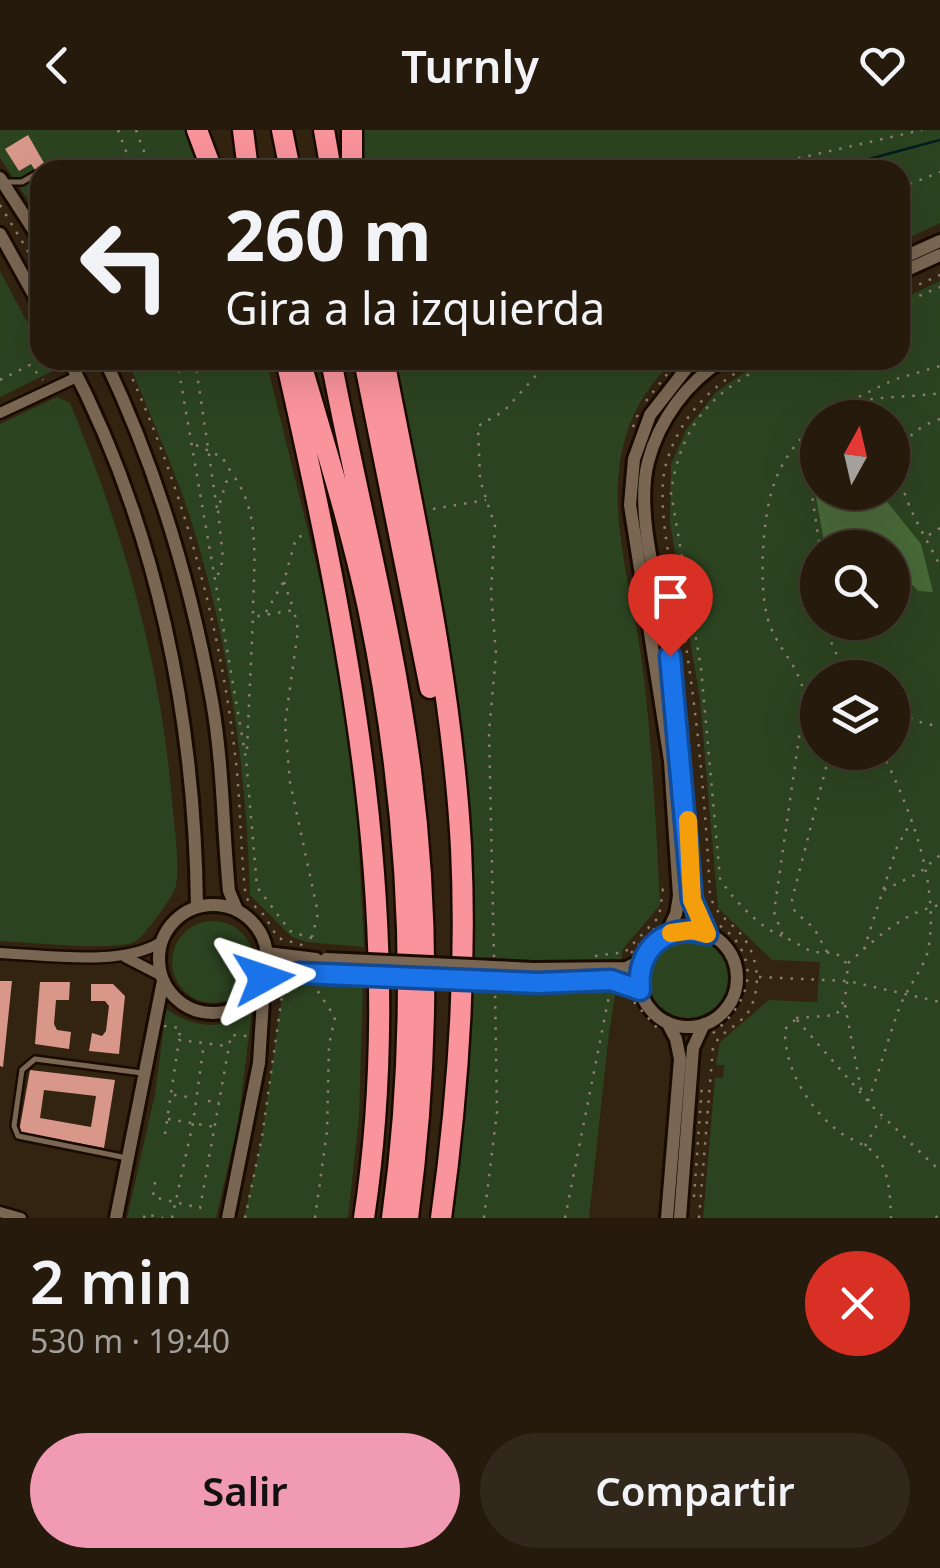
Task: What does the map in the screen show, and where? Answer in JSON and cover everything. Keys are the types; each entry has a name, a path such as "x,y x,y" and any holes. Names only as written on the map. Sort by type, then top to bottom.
{"highway":[{"path":"197,130 208,160"},
{"path":"242,130 244,160"},
{"path":"282,130 288,160"},
{"path":"292,130 297,160"},
{"path":"324,130 329,160"},
{"path":"352,130 352,160"},
{"path":"278,370 316,506"},
{"path":"288,370 354,694 376,876 380,970 378,1077 364,1218"},
{"path":"303,370 367,606 392,743 410,997 392,1218"},
{"path":"334,370 393,661 418,844 425,995 419,1118 408,1218"},
{"path":"366,370 446,786 451,1124"},
{"path":"386,370 431,610 461,848 460,1061 441,1218"}],"street":[{"path":"2,180 30,224"},
{"path":"0,234 30,288"},
{"path":"910,255 940,242"},
{"path":"910,269 940,255"},
{"path":"73,370 106,436 156,582 181,707 196,842 197,907"},
{"path":"108,370 150,468 185,580 212,704 230,891 237,910"},
{"path":"536,976 626,968 642,960 666,935 676,914 670,762 630,505 634,460 650,415 685,370"},
{"path":"707,370 664,420 648,463 645,502 670,656 692,900 707,934"},
{"path":"0,413 77,377"},
{"path":"116,1218 147,1073 162,978 161,942 169,926 197,907 224,906 237,910 257,928 267,952 261,1038 240,1171 228,1218"},
{"path":"666,935 693,930 707,934 729,952 737,980 727,1007 704,1024 693,1048 685,1216"},
{"path":"0,953 124,956 146,952 161,942"},
{"path":"267,952 318,968"},
{"path":"124,956 162,978 180,1003 207,1014 221,1013 247,1002 264,978 318,968 611,980 635,993 676,1039 680,1059 668,1218"},
{"path":"635,993 642,960"},
{"path":"664,1027 704,1024"},
{"path":"0,1212 21,1218"}],"lane":[{"path":"2,180 22,182 30,177"},
{"path":"130,1158 18,1136 14,1126 22,1070 35,1059 147,1073"}],"path":[{"path":"118,130 129,160"},
{"path":"136,130 148,160"},
{"path":"791,160 922,130"},
{"path":"910,184 940,172"},
{"path":"0,205 30,254"},
{"path":"910,288 940,275"},
{"path":"910,300 940,287"},
{"path":"0,380 30,364"},
{"path":"851,400 893,380 940,366"},
{"path":"34,370 48,390"},
{"path":"179,370 246,759 258,887 290,931 311,938"},
{"path":"197,370 223,559 217,577"},
{"path":"494,967 490,732 496,654 490,592 495,526 480,480 478,426 504,411 541,370"},
{"path":"685,1216 699,1216 717,1039 746,1016 757,977 753,954 739,932 719,916 710,895 688,654 663,502 665,467 680,429 712,388 742,370"},
{"path":"760,370 720,393 688,430 674,467 671,493 703,684 720,878 732,898 742,902 771,933 812,952 836,953 847,964 844,1004 862,1095"},
{"path":"872,400 940,393"},
{"path":"940,419 914,435 899,455 898,473 908,506 940,566"},
{"path":"783,936 774,912 805,696 791,656 772,630 761,595 773,485 800,439"},
{"path":"193,444 222,457 244,492 256,554 246,759"},
{"path":"218,510 226,482 234,478"},
{"path":"434,509 488,500"},
{"path":"657,521 670,604"},
{"path":"926,537 940,528"},
{"path":"266,613 284,581 290,549 296,538 304,536"},
{"path":"284,581 298,630 285,724 290,782 318,913 311,938 334,1018 327,1131 315,1218"},
{"path":"253,617 294,610"},
{"path":"910,717 940,727"},
{"path":"825,770 792,900 794,912 814,928 827,952"},
{"path":"868,1101 905,995 928,953 934,906 928,866 913,819 890,770"},
{"path":"864,949 897,846 913,819"},
{"path":"883,890 928,866 940,855"},
{"path":"585,959 625,952 659,917 663,889 668,889"},
{"path":"701,896 710,895"},
{"path":"613,960 630,955 664,918 668,896"},
{"path":"847,964 898,921 940,905"},
{"path":"704,1051 708,1038 741,1006 747,971 739,945 706,911"},
{"path":"757,977 848,980 940,1002"},
{"path":"484,1218 497,1112 495,985"},
{"path":"245,1218 262,1138 282,996 294,986"},
{"path":"565,1218 610,990 624,992"},
{"path":"635,993 638,1010 664,1027"},
{"path":"844,1004 836,1015 796,1018 785,1030 784,1050 812,1106 840,1133 871,1151 888,1176 891,1218"},
{"path":"796,1018 862,1095 940,1170"},
{"path":"154,1024 180,1028 165,1134"},
{"path":"155,1182 152,1197 200,1208 231,1034 261,1038"},
{"path":"179,1040 229,1046"},
{"path":"172,1218 193,1123 204,1043"},
{"path":"704,1060 712,1060"},
{"path":"692,1204 703,1074"},
{"path":"171,1094 187,1097"},
{"path":"208,1100 220,1103"},
{"path":"864,1147 882,1115"},
{"path":"167,1119 217,1127"},
{"path":"936,1218 940,1209"},
{"path":"144,1218 145,1214 163,1218"}],"green space":[{"path":"0,130 186,130 197,160 30,160 30,203 0,158"},
{"path":"360,130 940,130 940,223 910,237 910,160 359,160"},
{"path":"0,271 30,327 30,370 53,371 0,397"},
{"path":"940,281 940,1218 703,1218 715,1078 723,1078 724,1065 716,1065 720,1042 769,1000 817,1002 820,962 772,960 718,908 700,699 670,523 671,464 686,430 716,392 748,370 910,370 910,295"},
{"path":"132,370 268,370 327,609 344,708 356,791 364,947 306,942 292,937 250,895 233,704 204,563 183,497"},
{"path":"392,370 666,370 646,394 628,429 619,466 618,504 642,662 660,905 623,949 609,1033 589,1218 454,1218 469,1077 469,893"},
{"path":"57,397 70,403 123,549 149,648 167,750 177,854 176,885 146,931 127,944 0,941 0,424"},
{"path":"818,510 894,510 910,530 822,530"},
{"path":"910,530 921,544 933,592 918,591 910,582"},
{"path":"213,921 229,924 242,933 251,946 251,978 242,991 229,1000 213,1003 197,1000 184,991 175,978 172,962 175,946 184,933 197,924"},
{"path":"687,936 703,939 717,948 726,962 726,994 717,1008 703,1017 687,1020 671,1017 657,1008 648,994 645,978 648,962 657,948 671,939"},
{"path":"315,982 363,984 359,1117 348,1218 244,1218 262,1137 282,996 295,987"},
{"path":"166,1009 188,1021 209,1025 230,1022 252,1010 238,1124 216,1218 127,1218 155,1094"}],"building":[{"path":"28,135 42,160 30,160 30,165 19,171 5,149"},
{"path":"0,981 12,981 3,1067 0,1066"},
{"path":"40,982 70,982 69,1000 56,1000 54,1024 57,1030 71,1032 69,1049 35,1044"},
{"path":"91,984 113,984 125,996 119,1054 89,1051 92,1033 102,1036 106,1031 109,1006 105,1001 91,1001"},
{"path":"30,1070 115,1080 104,1148 19,1132","holes":["44,1090 96,1096 91,1127 40,1118"]}],"waterway":[{"path":"865,160 940,140"}],"slow traffic":[{"path":"671,933 693,930 707,934 692,900 688,820"}],"route":[{"path":"264,978 299,973 538,983 611,980 640,990 642,960 656,941 679,930 707,934 692,900 690,839 670,656"}]}
